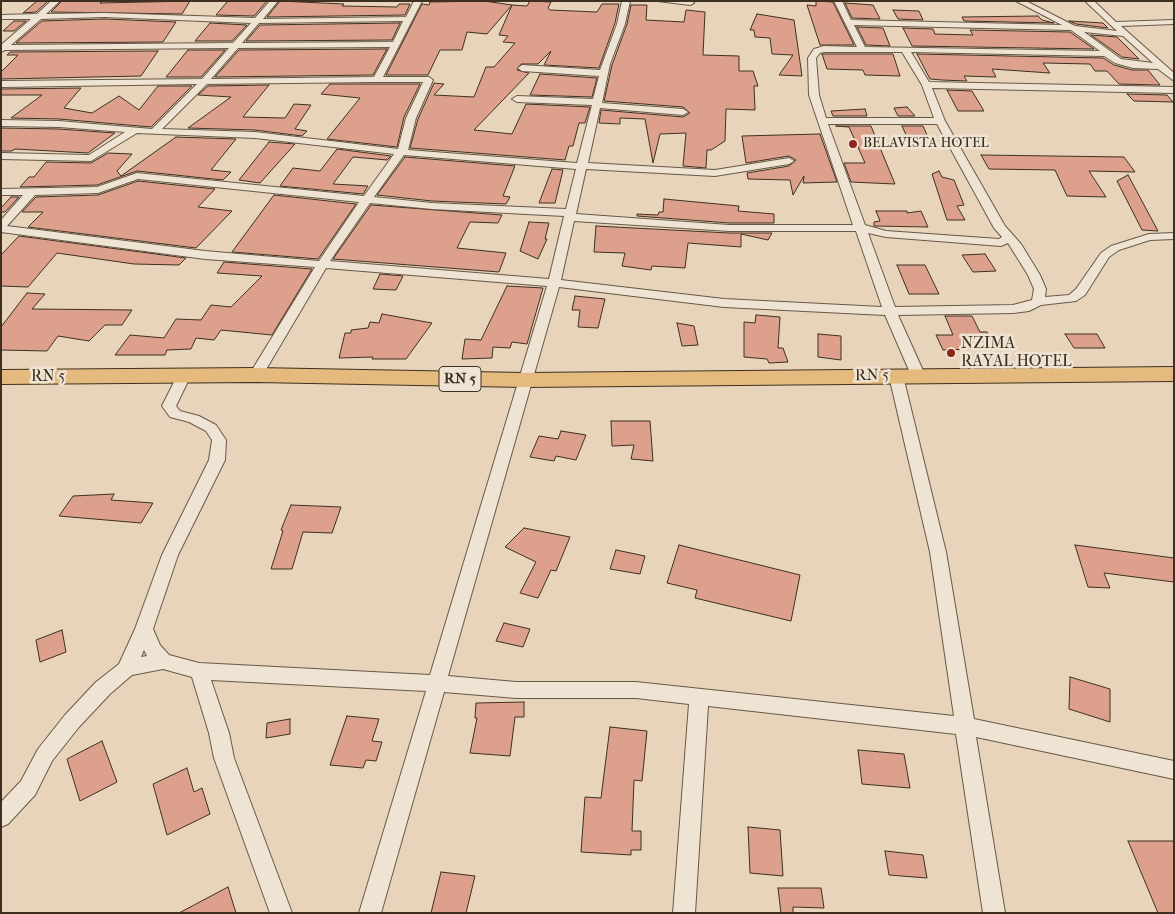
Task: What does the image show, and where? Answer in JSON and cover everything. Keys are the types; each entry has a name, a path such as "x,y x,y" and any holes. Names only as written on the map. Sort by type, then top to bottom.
{"main road":[{"name":"RN 5","path":"1,377 256,376 525,380 1174,374"}],"street":[{"path":"2,49 56,1"},
{"path":"154,132 203,83 274,1"},
{"path":"378,80 418,1"},
{"path":"370,913 554,283 598,104 604,72 626,1"},
{"path":"662,1 690,3"},
{"path":"838,1 862,49"},
{"path":"1020,1 1073,28 1118,61 1133,65 1174,62"},
{"path":"1089,1 1174,78"},
{"path":"1,17 104,15 258,21 410,19"},
{"path":"849,22 1073,28 1124,34"},
{"path":"1114,24 1174,22"},
{"path":"2,49 397,44"},
{"path":"918,376 890,311 862,228 822,121 814,95 812,58 817,51 824,49 1106,54"},
{"path":"905,50 926,86 940,120 1000,228 1005,241"},
{"path":"522,68 595,74 604,72"},
{"path":"1,84 429,80 416,105 406,143 321,266 256,376"},
{"path":"926,86 1174,90"},
{"path":"517,99 683,112"},
{"path":"822,121 940,120"},
{"path":"1,123 59,124 154,132 255,135 400,152 582,166 722,172 790,161"},
{"path":"1,156 91,158 134,131"},
{"path":"1,192 98,190 137,176 432,206 738,228 862,228 886,234 1005,241 1018,249 1040,288 1038,302"},
{"path":"1,228 31,192"},
{"path":"1,228 205,255 321,266 554,283 724,303 890,311 1013,310 1026,308 1038,302 1072,298 1081,292 1105,255 1115,248 1149,237 1174,236"},
{"path":"868,247 886,234"},
{"path":"896,376 938,552 994,913"},
{"path":"126,670 144,629 170,555 217,460 219,440 211,428 194,418 175,414 169,406 183,377"},
{"path":"144,629 153,650 163,661"},
{"path":"1,817 28,788 45,755 103,688 126,670 143,664 163,661 200,671 436,683 516,690 636,690 966,726 1174,770"},
{"path":"200,671 219,733 224,758 281,913"},
{"path":"684,913 698,698"}],"building":[{"path":"37,1 48,1 36,12 23,13"},
{"path":"62,1 103,1 100,3 190,1 182,14 51,12"},
{"path":"230,1 267,1 254,16 216,15"},
{"path":"280,1 344,4 342,6 397,7 399,4 410,4 405,15 267,17"},
{"path":"484,1 512,5 487,34 467,32 462,50 440,50 428,75 386,75 422,4 429,5 430,2"},
{"path":"530,1 551,2 548,8 550,10 597,12 602,4 619,4 615,23 599,68 544,65 551,51 538,64 521,64 517,70 529,73 474,130 512,134 526,104 590,107 585,123 579,123 573,146 569,146 565,160 410,148 418,119 434,83 444,84 434,95 474,97 486,67 494,67 515,43 503,42 508,36 499,35 512,5 527,6"},
{"path":"816,1 833,2 854,45 820,45 807,5 816,6"},
{"path":"845,3 873,5 880,19 852,18"},
{"path":"631,5 647,5 646,20 684,22 686,10 705,12 703,55 739,56 739,71 753,71 758,86 754,86 755,110 726,109 725,141 711,150 707,150 706,168 683,166 686,133 660,134 653,163 645,119 620,118 620,124 599,123 601,110 683,117 690,113 683,107 604,101 612,65 627,24"},
{"path":"893,10 919,11 923,20 898,19"},
{"path":"757,14 794,20 802,76 779,75 793,55 772,54 770,38 755,37 754,30 750,30"},
{"path":"1038,16 1042,20 1054,23 964,21 962,17"},
{"path":"104,19 176,22 163,42 16,43 42,21"},
{"path":"14,21 26,21 14,31 3,31"},
{"path":"1069,21 1103,23 1108,28 1076,24"},
{"path":"210,23 247,25 232,41 195,41"},
{"path":"400,23 392,40 246,41 260,25"},
{"path":"857,27 883,28 890,46 866,45"},
{"path":"903,28 933,29 935,34 973,35 970,30 1070,32 1094,49 912,46"},
{"path":"1091,35 1117,37 1139,59 1122,57"},
{"path":"387,49 373,75 215,77 239,50"},
{"path":"188,50 225,50 201,77 166,77"},
{"path":"158,51 141,76 1,79 1,72 18,55 7,55 10,52"},
{"path":"822,54 893,54 900,76 865,75 863,70 827,69"},
{"path":"917,54 1103,58 1114,65 1132,70 1148,70 1160,85 1119,84 1107,71 1095,71 1090,64 1043,63 1050,73 992,69 996,77 964,76 967,81 930,79"},
{"path":"540,74 597,78 592,97 530,95"},
{"path":"330,84 420,84 404,117 397,147 327,139 360,98 321,94"},
{"path":"269,85 243,117 285,118 294,104 311,105 295,129 307,131 302,136 255,130 188,128 231,97 198,95 208,86"},
{"path":"158,86 192,86 151,127 59,119 11,118 42,95 1,95 1,89 81,88 64,108 92,113 119,96 139,110"},
{"path":"947,90 972,91 984,111 958,111"},
{"path":"1127,94 1167,95 1173,102 1134,101"},
{"path":"907,107 915,116 898,116 894,108"},
{"path":"865,109 867,116 833,116 831,111"},
{"path":"836,126 871,126 895,184 851,182 844,163 865,163 849,127"},
{"path":"902,126 923,126 928,137 907,137"},
{"path":"1,128 59,129 115,133 88,153 15,149 12,151 1,151"},
{"path":"820,134 837,182 803,183 804,176 793,195 790,180 748,179 747,173 789,166 796,160 789,156 746,163 742,136"},
{"path":"176,137 236,139 211,170 231,172 223,180 137,171 97,185 20,187 29,177 34,177 46,162 91,163 108,153 132,154 117,171 121,176"},
{"path":"269,142 295,144 260,183 239,180"},
{"path":"337,149 391,156 387,160 353,157 333,184 368,186 363,194 280,186 293,168 320,171"},
{"path":"981,155 1124,157 1135,172 1089,171 1106,197 1067,196 1055,170 989,169"},
{"path":"405,157 515,166 503,196 510,197 506,204 432,201 377,195"},
{"path":"552,169 563,170 555,203 539,203"},
{"path":"939,171 942,177 954,180 964,205 957,206 965,220 947,220 932,174"},
{"path":"1128,175 1158,231 1142,230 1117,181"},
{"path":"138,181 215,189 198,207 232,211 196,248 28,227 43,212 22,212 36,197 98,195"},
{"path":"274,195 356,204 318,259 232,252"},
{"path":"11,197 19,197 5,212 1,212 1,208"},
{"path":"664,199 739,206 738,211 774,214 774,223 729,223 637,216 637,214 658,215 659,212 663,212"},
{"path":"371,205 502,215 498,223 470,222 457,248 506,253 499,272 333,259"},
{"path":"876,211 907,211 907,213 921,211 928,227 874,226 874,222 880,221"},
{"path":"529,222 549,223 545,239 547,239 538,259 520,251"},
{"path":"596,226 729,233 772,233 768,240 741,234 741,247 688,243 685,268 652,266 651,270 622,266 625,253 594,252"},
{"path":"19,236 186,258 179,265 134,264 57,253 28,287 1,286 1,255"},
{"path":"985,254 996,271 973,272 962,255"},
{"path":"224,262 312,269 272,335 221,330 214,340 196,338 191,349 167,350 165,355 115,355 130,335 164,338 176,319 201,320 211,305 231,307 262,276 217,273"},
{"path":"897,265 925,265 939,294 909,294"},
{"path":"380,274 403,276 396,290 373,289"},
{"path":"507,286 543,288 527,344 512,342 510,348 493,347 492,358 462,359 465,339 481,340"},
{"path":"27,293 45,294 32,309 132,310 122,325 105,325 89,341 58,336 47,351 1,350 1,327"},
{"path":"575,296 605,299 598,328 578,327 580,310 572,310"},
{"path":"382,314 432,323 406,359 372,359 373,357 339,358 345,333 351,333 351,330 368,328 370,322 379,323"},
{"path":"756,315 780,317 778,348 783,348 788,362 769,363 767,359 744,357 744,322 755,323"},
{"path":"945,316 972,316 980,332 987,332 995,348 943,350 936,335 953,335"},
{"path":"677,323 694,326 698,345 682,346"},
{"path":"818,334 841,336 841,360 818,357"},
{"path":"1065,334 1097,334 1105,348 1074,348"},
{"path":"611,421 650,421 653,461 631,459 634,445 612,446"},
{"path":"561,431 586,435 576,460 556,456 554,461 530,457 539,436 558,439"},
{"path":"114,494 111,500 153,503 141,523 59,516 73,496"},
{"path":"291,505 341,507 332,533 303,532 292,569 271,569 283,531 281,530"},
{"path":"524,528 570,537 556,571 551,570 538,598 520,593 536,562 505,547"},
{"path":"679,545 800,575 791,621 695,598 697,590 667,583"},
{"path":"1075,545 1174,558 1174,582 1104,573 1110,588 1088,587"},
{"path":"616,550 645,556 640,574 610,569"},
{"path":"504,623 530,629 523,647 496,641"},
{"path":"62,630 66,652 40,662 36,640"},
{"path":"1070,677 1110,689 1110,722 1069,709"},
{"path":"524,702 524,717 515,717 510,756 470,753 477,718 475,718 476,703"},
{"path":"347,716 379,719 372,741 382,742 376,761 366,760 363,768 330,765"},
{"path":"290,719 290,734 266,738 267,723"},
{"path":"610,727 647,731 642,781 634,780 632,831 641,831 641,850 631,850 631,855 581,852 585,797 601,798"},
{"path":"102,741 117,782 80,801 67,759"},
{"path":"858,750 904,754 910,788 862,784"},
{"path":"187,768 194,792 202,788 210,814 167,835 153,784"},
{"path":"748,827 780,830 783,876 750,873"},
{"path":"1128,841 1174,841 1174,913 1158,913"},
{"path":"885,851 923,855 927,878 889,875"},
{"path":"441,872 475,876 466,913 431,913"},
{"path":"228,887 236,913 179,913"},
{"path":"778,888 821,888 824,908 793,907 793,913 781,913"}],"place":[{"name":"BELAVISTA HOTEL","path":"853,144"},
{"name":"NZIMA RAYAL HOTEL","path":"951,353"}]}
